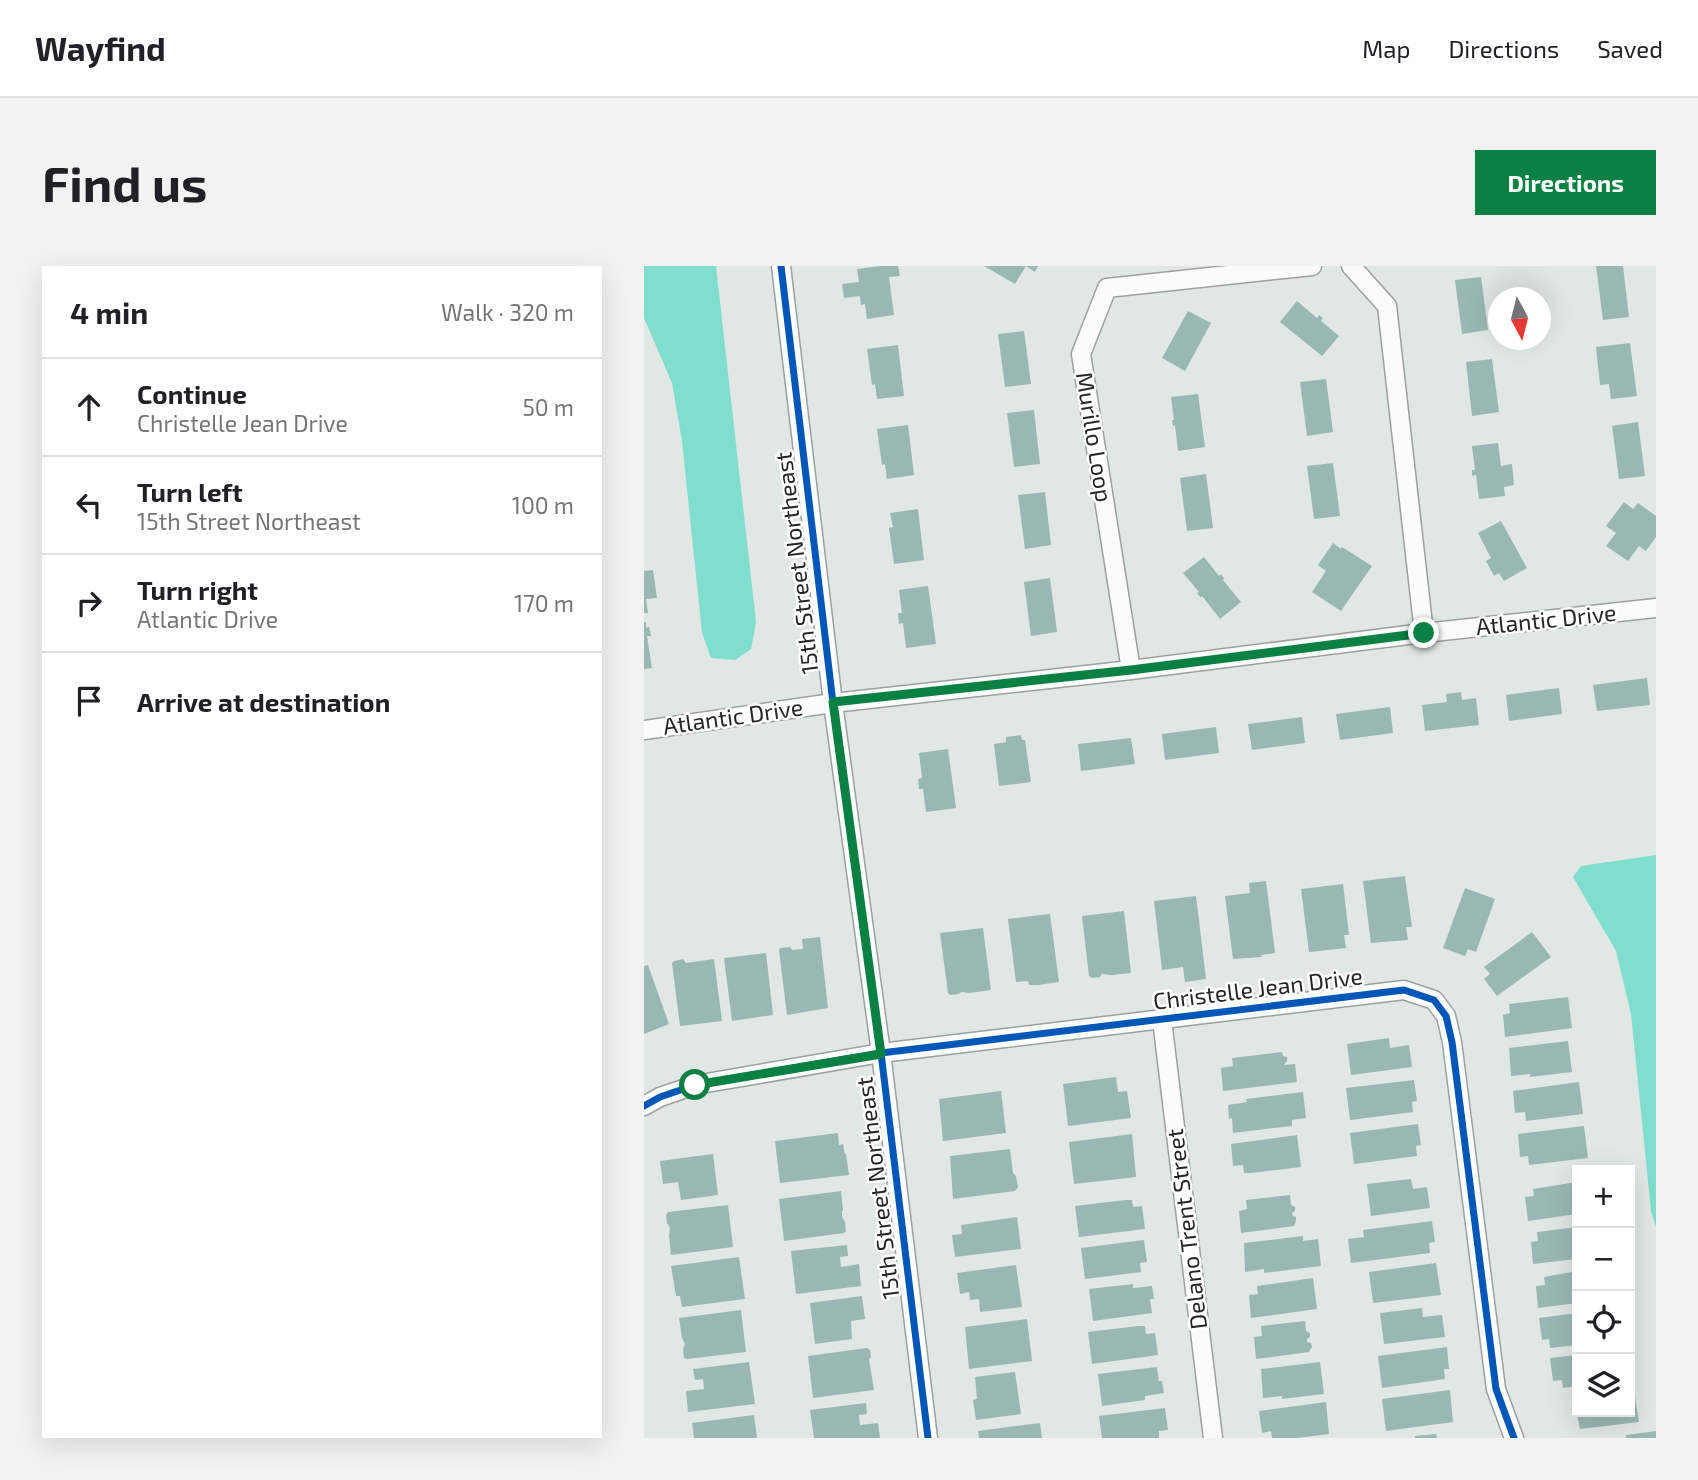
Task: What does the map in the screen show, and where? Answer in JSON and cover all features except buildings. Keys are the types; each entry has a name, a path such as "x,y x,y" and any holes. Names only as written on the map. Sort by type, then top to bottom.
{"street":[{"name":"15th Street Northeast","path":"781,266 833,702 881,1054 928,1438"},
{"name":"Murillo Loop","path":"1131,670 1081,354 1107,288 1312,266"},
{"path":"1351,266 1387,306 1424,633"},
{"name":"Atlantic Drive","path":"644,730 833,702 1656,608"},
{"name":"Christelle Jean Drive","path":"644,1106 660,1097 695,1085 881,1054 1404,990 1434,1000 1446,1016 1452,1042 1496,1389 1514,1438"},
{"name":"Delano Trent Street","path":"1162,1020 1213,1438"}],"shaded area":[{"path":"644,266 716,266 756,622 751,649 735,660 711,658 702,633 682,441 672,383 644,318"},
{"path":"1656,855 1656,1227 1651,1211 1631,1014 1616,951 1573,877 1581,866"}],"cycle path":[{"path":"781,266 833,703 881,1053 928,1438"},
{"path":"644,1106 660,1097 695,1085 881,1053 1404,990 1434,1000 1446,1016 1452,1042 1496,1389 1514,1438"}],"route":[{"path":"695,1085 881,1054 833,702 1131,670 1424,633"}]}
